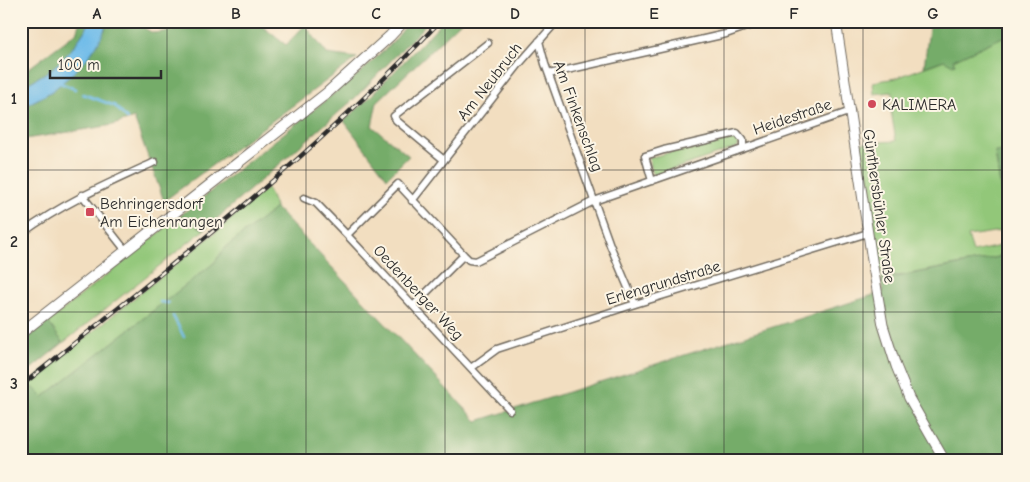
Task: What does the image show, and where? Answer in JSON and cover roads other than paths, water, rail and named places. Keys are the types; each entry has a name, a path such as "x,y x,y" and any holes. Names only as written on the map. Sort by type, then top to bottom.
{"main road":[{"path":"21,333 327,93 404,21"}],"street":[{"name":"Am Neubruch","path":"412,200 538,41 557,21"},
{"path":"549,74 726,34 763,21"},
{"name":"Günthersbühler Straße","path":"836,21 868,233 888,344 917,414 945,461"},
{"name":"Am Finkenschlag","path":"538,41 594,201 635,304"},
{"name":"Am Neubruch","path":"444,160 396,120 394,116 488,43"},
{"name":"Heidestraße","path":"464,255 469,260 476,261 594,201 851,111"},
{"name":"Heidestraße","path":"652,181 645,156 737,133 743,140 743,148"},
{"path":"21,234 52,212 82,195 155,162"},
{"path":"347,235 398,184 441,229 464,255 413,306"},
{"path":"82,195 126,251"},
{"name":"Oedenberger Weg","path":"304,198 316,203 510,410"},
{"name":"Erlengrundstraße","path":"471,368 497,349 635,304 868,233"}],"water":[{"path":"91,21 107,21 99,41 86,60 52,91 21,108 21,87 44,74 62,60"}],"waterway":[{"path":"58,82 75,89"},
{"path":"83,94 115,106 127,119"},
{"path":"160,302 168,303"},
{"path":"173,316 184,337"}],"railway":[{"path":"21,386 184,255 290,166 392,71 440,21"}],"place":[{"name":"KALIMERA","path":"872,104"},
{"name":"Behringersdorf Am Eichenrangen","path":"90,212"}]}
